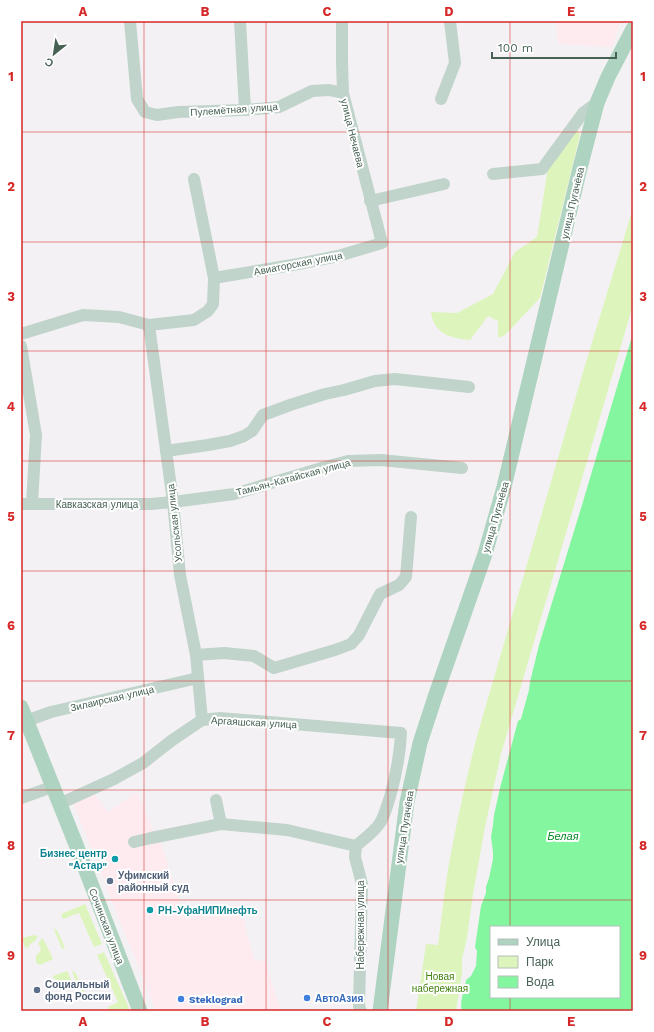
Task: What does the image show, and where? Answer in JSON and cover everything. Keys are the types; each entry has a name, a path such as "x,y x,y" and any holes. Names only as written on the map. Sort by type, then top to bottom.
{"main road":[{"name":"улица Пугачёва","path":"380,1011 407,802 420,743 484,554 504,487 580,168 597,103 608,77 633,29"},
{"name":"Сочинская улица","path":"21,707 140,1011"}],"street":[{"name":"Пулемётная улица","path":"130,21 137,99 145,112 157,115 178,112 245,110 279,107 312,91 329,90 343,93"},
{"path":"240,21 245,110"},
{"name":"улица Нечаева","path":"342,21 343,93 382,244"},
{"path":"441,99 455,63 450,21"},
{"path":"493,174 542,168 583,113 597,103"},
{"path":"21,334 83,315 119,317 149,325 194,320 208,311 213,304 214,278 194,179"},
{"path":"370,200 444,184"},
{"name":"Авиаторская улица","path":"214,278 338,256 382,244"},
{"name":"Усольская улица","path":"149,325 173,502 180,575 196,655 202,720"},
{"path":"21,346 36,435 26,504"},
{"path":"166,451 208,445 244,436 252,431 263,415 325,394 375,381 395,379 469,387"},
{"name":"Тамьян-Катайская улица","path":"173,502 234,494 348,461 381,460 462,468"},
{"name":"Кавказская улица","path":"26,504 151,504 173,502"},
{"path":"196,655 224,654 254,656 274,668 351,644 359,635 380,594 399,585 406,577 410,517"},
{"name":"Зилаирская улица","path":"26,721 59,710 198,678"},
{"name":"Аргаяшская улица","path":"60,804 114,779 143,763 171,741 202,720 220,718 401,733 400,753 395,779 386,810 380,823 356,846"},
{"path":"21,798 52,787"},
{"path":"216,800 221,824"},
{"path":"134,842 221,824 287,830 356,846"},
{"name":"Набережная улица","path":"356,846 355,857 362,884 359,1006 361,1011"}],"shaded area":[{"path":"556,21 621,21 612,47 558,44"},
{"path":"93,792 108,812 137,792 154,832 160,839 181,907 186,916 241,904 247,935 255,961 265,960 281,1011 156,1011 73,803"}],"green space":[{"path":"577,130 580,135 540,298 505,335 498,338 498,321 488,316 470,340 444,334 436,325 431,312 457,313 493,294 515,252 537,237 548,168"},
{"name":"Новая набережная","path":"633,208 633,305 501,754 485,827 473,894 467,938 462,959 462,973 456,1011 416,1011 426,944 438,945 451,852 477,736 583,372"},
{"path":"85,904 102,944 94,947 79,913 63,919 61,914"},
{"path":"53,927 58,932 65,948 62,949"},
{"path":"34,935 38,936 35,941 30,944 29,947 25,948 22,938"},
{"path":"42,938 53,959 40,965 36,963 36,955 40,952 41,948 38,944"},
{"path":"104,952 129,1008 128,1011 109,1011 108,1007 118,1002 97,955"},
{"path":"67,971 75,987 53,978 53,976"},
{"path":"72,971 75,972 86,995 82,997"}],"water":[{"name":"Белая","path":"633,333 633,1011 462,1011 462,999 466,980 471,976 476,966 477,951 475,947 481,906 486,893 486,887 493,859 491,837 494,815 518,721 521,719 529,690 539,645"}],"place":[{"name":"Бизнес центр \"Астар\"","path":"115,859"},
{"name":"Уфимский районный суд","path":"110,881"},
{"name":"РН-УфаНИПИнефть","path":"150,910"},
{"name":"Социальный фонд России","path":"37,990"},
{"name":"АвтоАзия","path":"307,998"},
{"name":"Steklograd","path":"181,999"}]}
